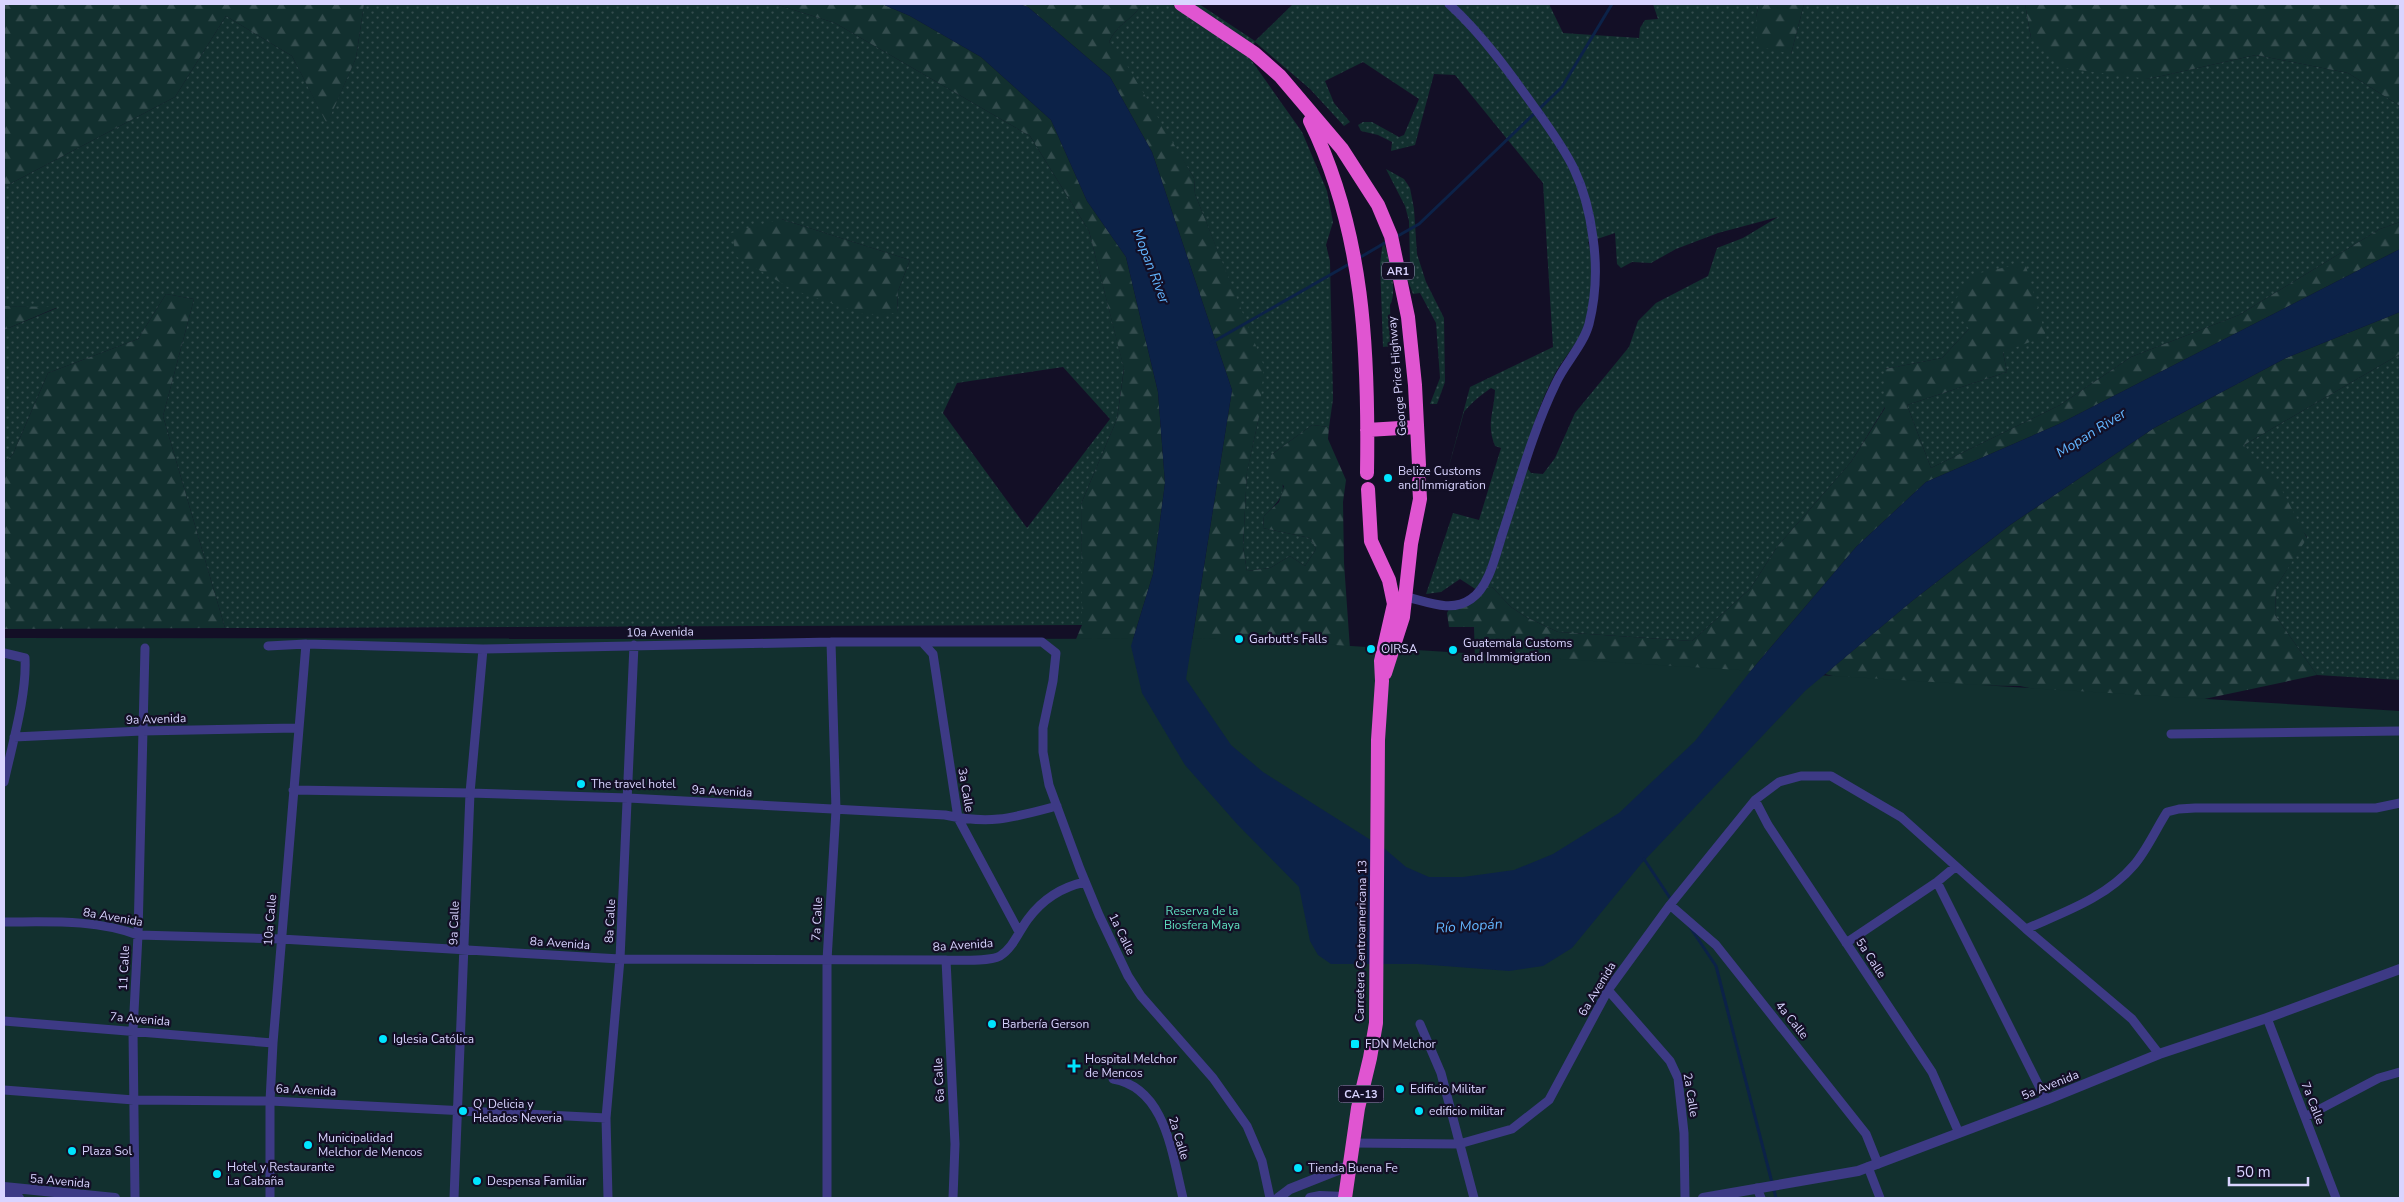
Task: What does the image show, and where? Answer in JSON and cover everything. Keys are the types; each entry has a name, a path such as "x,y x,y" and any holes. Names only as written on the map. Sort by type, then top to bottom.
{"highway":[{"name":"George Price Highway","path":"1181,4 1254,53 1280,76 1302,105 1356,168 1386,220 1408,317 1417,427 1418,465"},
{"name":"George Price Highway","path":"1302,105 1335,179 1355,253 1362,310 1367,473"},
{"path":"1367,430 1417,427"},
{"path":"1399,596 1420,499 1419,481"},
{"path":"1368,489 1371,541 1389,580 1399,596"},
{"name":"Carretera Centroamericana 13","path":"1345,1198 1351,1143 1374,1040 1378,989 1378,740 1382,681 1394,611 1399,596"}],"street":[{"path":"1399,596 1436,605 1456,606 1471,600 1480,590 1497,551 1549,399 1556,382 1581,342 1588,326 1594,295 1596,270 1593,238 1586,200 1574,169 1542,119 1487,43 1449,4"},
{"name":"10a Avenida","path":"268,646 306,644 483,649 831,642 1042,642 1052,648"},
{"name":"7a Calle","path":"827,1198 827,960 836,810 831,642"},
{"name":"3a Calle","path":"922,642 933,654 958,818 1019,932"},
{"name":"10a Calle","path":"270,1198 270,1101 273,1043 306,644"},
{"name":"8a Calle","path":"608,1198 606,1118 620,959 634,645"},
{"name":"11 Calle","path":"135,1198 133,1031 138,935 145,648"},
{"name":"1a Calle","path":"1052,648 1056,653 1042,740 1047,776 1085,882 1128,976 1141,996 1214,1078 1247,1126 1262,1162 1270,1198"},
{"name":"9a Calle","path":"454,1198 459,1110 470,792 483,649"},
{"path":"4,653 25,658 26,669 4,782"},
{"name":"9a Avenida","path":"14,737 142,731 298,728"},
{"path":"2171,734 2400,731"},
{"name":"6a Avenida","path":"1351,1143 1459,1144 1512,1129 1549,1100 1608,990 1670,905 1755,800 1778,782 1801,776 1832,776 1901,817 1955,867"},
{"name":"9a Avenida","path":"293,790 470,792 628,798 944,815 983,822 1057,806"},
{"name":"5a Calle","path":"1755,800 1768,825 1932,1072 1959,1133"},
{"path":"2026,930 2087,902 2117,882 2135,864 2167,812 2179,808 2376,808 2400,803"},
{"path":"1846,943 1937,882 1955,867 2026,930 2132,1018 2159,1054"},
{"name":"8a Avenida","path":"4,922 90,924 118,928 138,935 281,939 620,959 946,960 999,956 1008,948 1028,918 1053,894 1074,884 1085,882"},
{"path":"1937,882 2046,1100"},
{"name":"4a Calle","path":"1670,905 1716,945 1866,1134 1878,1164"},
{"name":"6a Calle","path":"946,960 955,1144 953,1198"},
{"name":"5a Avenida","path":"1703,1198 1858,1171 2046,1100 2159,1054 2267,1018 2400,969"},
{"name":"2a Calle","path":"1608,990 1670,1061 1678,1078 1684,1133 1684,1198"},
{"name":"7a Calle","path":"2267,1018 2336,1198"},
{"name":"7a Avenida","path":"4,1021 273,1043"},
{"path":"1420,1024 1441,1073 1474,1198"},
{"path":"2305,1117 2379,1078 2400,1072"},
{"name":"2a Calle","path":"1112,1079 1127,1081 1145,1095 1162,1118 1183,1198"},
{"name":"6a Avenida","path":"4,1090 134,1100 270,1101 606,1118"},
{"path":"1278,1198 1290,1189 1348,1166"},
{"path":"1868,1167 1880,1198"},
{"name":"5a Avenida","path":"4,1187 47,1196 114,1198"},
{"path":"1757,1188 1762,1198"},
{"name":"5a Avenida","path":"4,1196 20,1198"},
{"path":"1310,1198 1320,1196 1345,1198"}],"green space":[{"path":"4,4 364,4 356,58 327,124 292,56 226,16 175,97 4,187"},
{"path":"364,4 775,4 835,23 1030,136 1089,231 1124,368 1117,419 1081,504 1083,625 225,628 163,416 194,299 166,294 138,339 48,373 13,454 4,463 4,330 57,308 4,306 4,187 175,97 226,16 292,56 327,123 356,58","holes":["781,219 910,260 898,291 897,313","1063,367 1110,419 1027,528 943,413 957,383"]},
{"path":"775,4 882,4 910,16 981,57 1051,120 1087,201 1126,257 1158,392 1165,483 1153,574 1131,646 1060,677 1082,625 1081,504 1117,419 1124,369 1089,231 1030,136 835,23"},
{"path":"1019,4 1142,4 1116,30 1109,42 1125,62 1194,178 1195,194 1264,366 1259,417 1247,472 1243,547 1247,571 1270,568 1290,556 1305,566 1316,549 1310,538 1263,528 1264,516 1279,502 1284,486 1268,472 1271,455 1312,425 1329,427 1328,439 1346,480 1343,502 1344,563 1350,649 1186,679 1232,390 1152,152 1110,77 1028,7"},
{"path":"1142,4 1199,4 1255,41 1293,4 1549,4 1563,33 1639,38 1640,28 1645,20 1658,19 1653,4 1759,4 1756,17 1791,54 1804,4 2025,4 2031,38 2148,79 2256,55 2348,73 2400,106 2400,222 2380,229 2239,315 2131,357 2060,405 1931,468 1907,405 2007,372 2003,352 1969,329 1942,358 1885,369 1885,407 1851,462 1777,547 1750,589 1692,641 1558,632 1526,617 1511,607 1492,587 1480,592 1460,579 1441,592 1426,594 1453,513 1479,520 1501,448 1495,446 1492,438 1491,418 1495,390 1491,388 1476,399 1464,412 1445,481 1470,387 1553,347 1543,183 1455,75 1434,74 1415,145 1391,151 1392,142 1378,135 1361,131 1358,125 1363,122 1372,122 1399,137 1404,135 1419,99 1363,62 1325,81 1334,103 1350,122 1344,126 1310,89 1255,42 1249,57 1302,132 1327,191 1333,222 1326,245 1330,261 1333,399 1329,427 1312,425 1271,455 1283,487 1279,500 1264,516 1263,528 1310,538 1316,549 1305,566 1290,556 1270,568 1247,571 1243,547 1247,471 1259,417 1244,318 1195,194 1194,178 1109,42 1116,30","holes":["1778,217 1743,238 1717,248 1708,276 1656,303 1638,321 1629,347 1575,413 1555,458 1543,474 1531,473 1524,464 1529,439 1537,416 1557,370 1581,335 1593,301 1594,277 1588,242 1615,233 1617,264 1621,268 1632,262 1651,263 1676,249 1718,233"]},
{"path":"1759,4 1804,4 1791,54 1757,46 1756,17"},
{"path":"2025,4 2400,4 2400,106 2348,73 2256,55 2148,79 2063,68 2031,38"},
{"path":"1386,169 1404,179 1410,188 1414,209 1417,254 1426,282 1444,318 1445,382 1437,404 1430,404 1440,378 1436,323 1420,293 1413,294 1404,270 1410,264 1409,221 1405,206"},
{"path":"781,219 910,260 898,291 897,313 866,315 793,290 737,257 731,233"},
{"path":"2400,222 2400,249 2059,424 1926,482 1856,547 1749,673 1695,741 1619,813 1553,854 1514,870 1463,877 1429,877 1406,867 1385,849 1387,797 1412,833 1431,812 1439,790 1441,770 1452,769 1456,827 1505,826 1520,766 1519,757 1495,755 1496,731 1487,713 1487,701 1482,701 1482,685 1486,684 1486,678 1481,677 1483,673 1475,660 1474,627 1449,627 1447,613 1449,609 1462,606 1486,588 1492,587 1511,607 1526,617 1558,632 1692,641 1750,589 1777,547 1851,462 1885,408 1885,369 1942,358 1969,329 1951,305 1975,274 2025,263 2046,336 2003,352 2007,372 1907,405 1931,468 2060,405 2131,357 2239,315 2380,229","holes":["1515,646 1517,672 1488,673 1479,647"]},
{"path":"1383,241 1390,264 1393,292 1390,305 1391,346 1383,347 1380,264"},
{"path":"166,294 194,299 163,416 225,628 4,629 4,463 13,454 48,373 138,339"},
{"path":"4,306 58,307 4,330"},
{"path":"2400,312 2400,354 2244,445 2282,490 2307,538 2276,587 2275,615 2317,675 2143,712 2020,686 1864,684 1825,674 1912,601 2010,525 2154,428 2286,358"},
{"path":"2400,354 2400,680 2317,675 2275,615 2276,587 2307,537 2244,445"},
{"name":"Reserva de la Biosfera Maya","path":"4,638 1239,639 2400,711 2400,1198 4,1198"}],"water":[{"path":"882,4 1019,4 1028,7 1110,77 1152,152 1232,390 1186,679 1231,745 1263,772 1385,849 1406,867 1429,877 1463,877 1514,870 1553,854 1619,813 1695,741 1749,673 1856,547 1926,482 2059,424 2400,249 2400,312 2286,358 2154,428 2010,525 1912,601 1805,691 1641,864 1572,948 1543,966 1509,971 1418,964 1331,964 1318,955 1310,941 1299,887 1237,824 1185,765 1142,693 1131,646 1153,574 1165,483 1158,392 1126,257 1087,201 1051,120 981,57 910,16"}],"waterway":[{"path":"1396,237 1419,224 1562,87 1612,4"},
{"path":"1359,258 1388,241"},
{"path":"1211,343 1351,263"},
{"path":"1644,859 1672,901"},
{"path":"1690,927 1716,966 1776,1198"}],"place":[{"name":"Belize Customs and Immigration","path":"1388,478"},
{"name":"Garbutt's Falls","path":"1239,639"},
{"name":"OIRSA","path":"1371,649"},
{"name":"Guatemala Customs and Immigration","path":"1453,650"},
{"name":"The travel hotel","path":"581,784"},
{"name":"Barbería Gerson","path":"992,1024"},
{"name":"Iglesia Católica","path":"383,1039"},
{"name":"FDN Melchor","path":"1355,1044"},
{"name":"Hospital Melchor de Mencos","path":"1074,1066"},
{"name":"Edificio Militar","path":"1400,1089"},
{"name":"Q' Delicia y Helados Neveria","path":"463,1111"},
{"name":"edificio militar","path":"1419,1111"},
{"name":"Municipalidad Melchor de Mencos","path":"308,1145"},
{"name":"Plaza Sol","path":"72,1151"},
{"name":"Tienda Buena Fe","path":"1298,1168"},
{"name":"Hotel y Restaurante La Cabaña","path":"217,1174"},
{"name":"Despensa Familiar","path":"477,1181"}],"water label":[{"name":"Mopan River","path":"1151,266"},
{"name":"Mopan River","path":"2091,433"},
{"name":"Río Mopán","path":"1469,926"}]}
